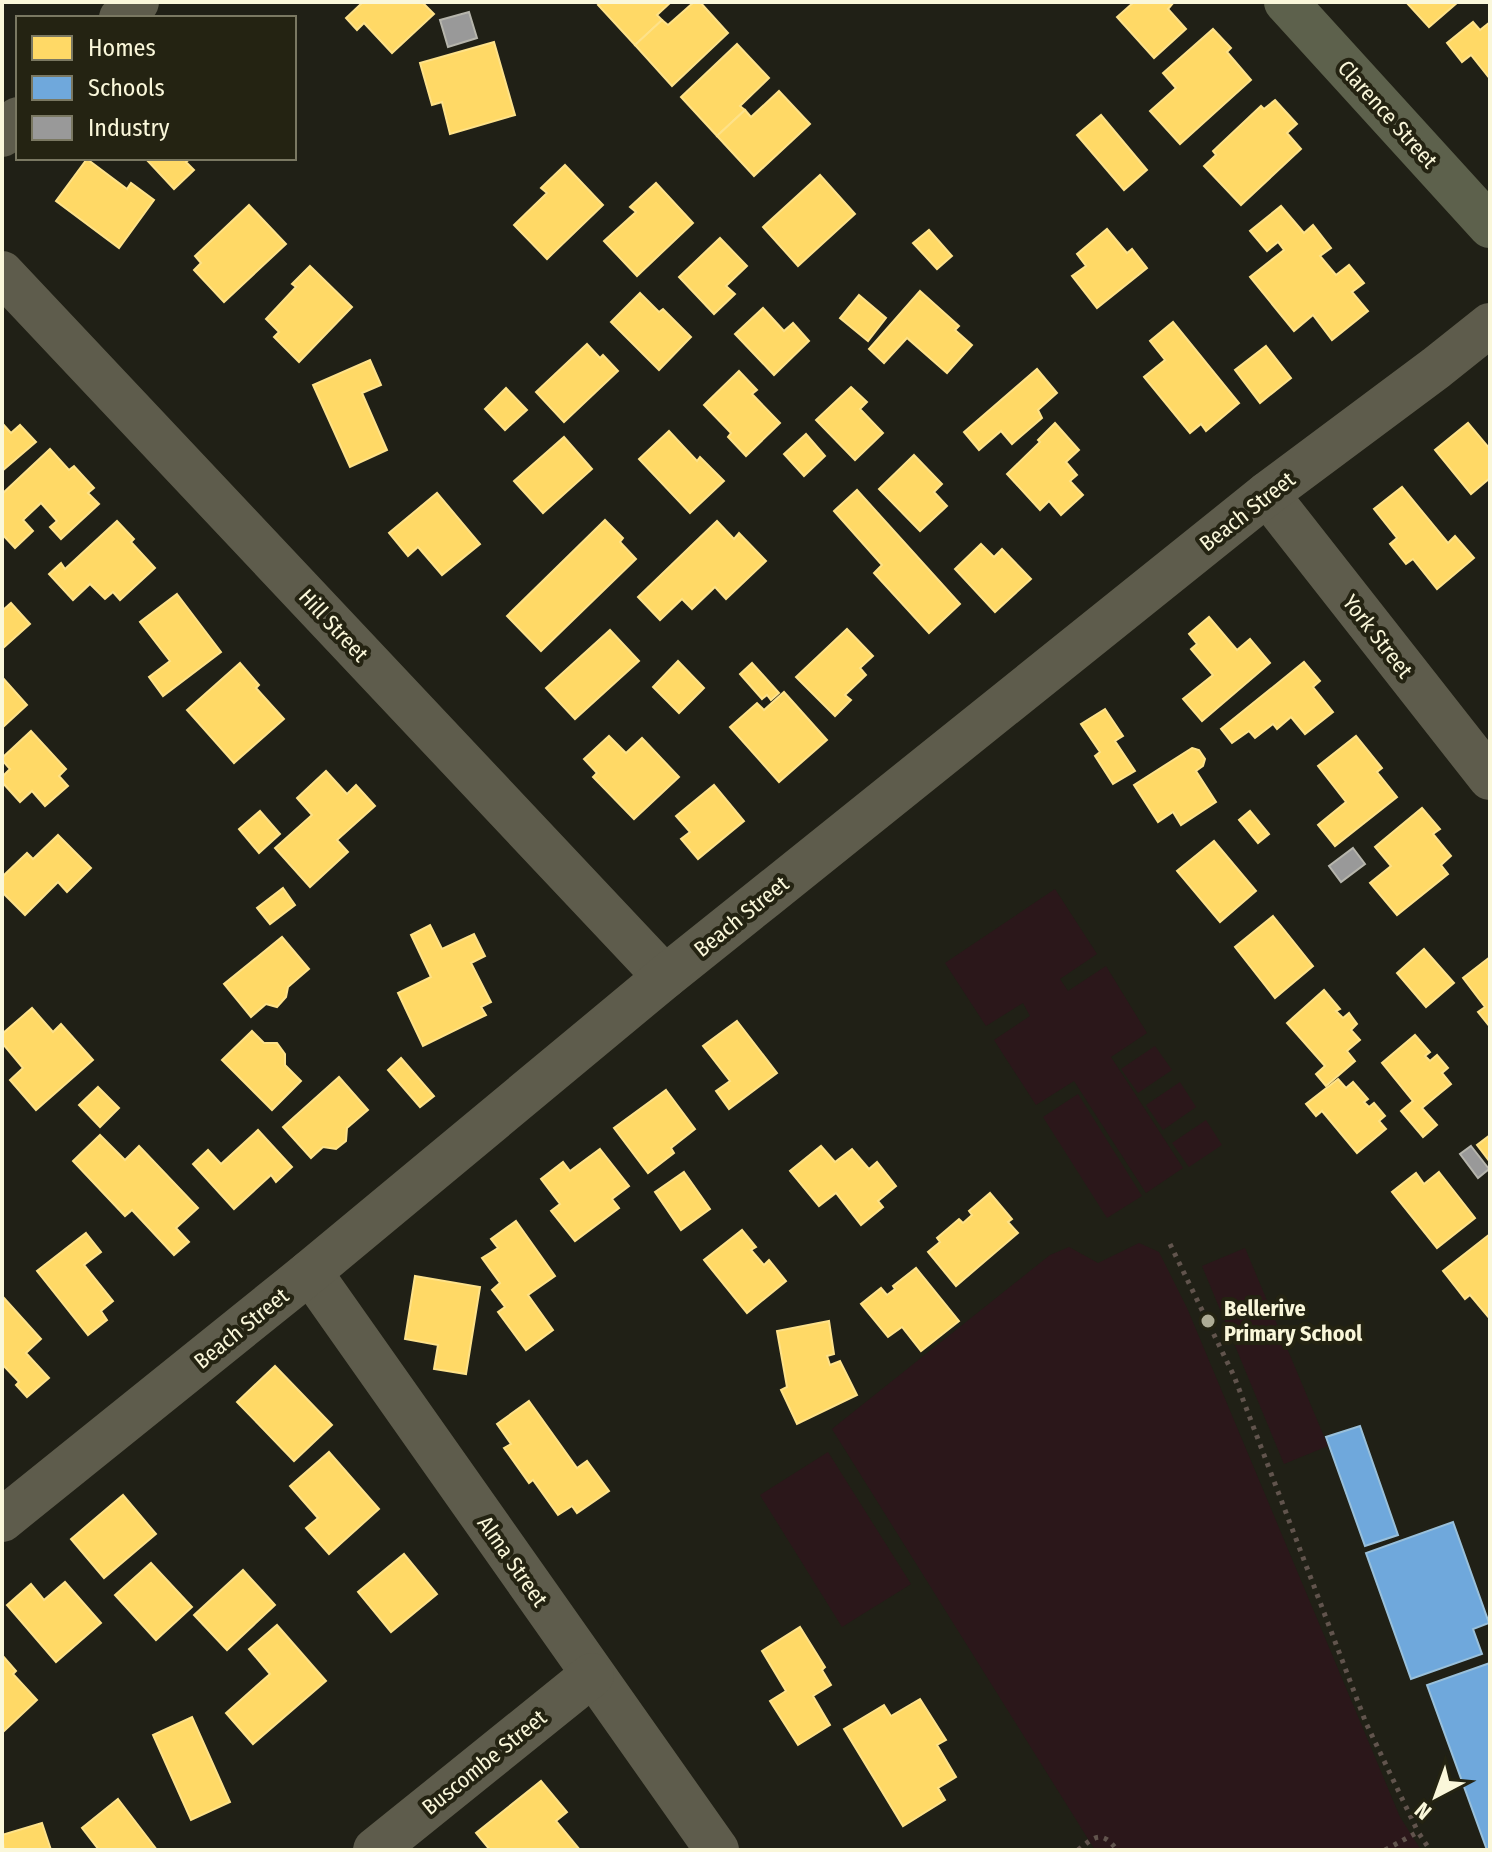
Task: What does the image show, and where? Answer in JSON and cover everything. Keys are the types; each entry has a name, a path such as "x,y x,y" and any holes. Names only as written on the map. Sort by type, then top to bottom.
{"main road":[{"name":"Clarence Street","path":"1286,2 1490,226"}],"street":[{"name":"Hill Street","path":"2,273 665,977"},
{"name":"Beach Street","path":"2,1520 310,1272 665,977 1267,494 1490,325"},
{"name":"York Street","path":"1267,494 1490,778"},
{"name":"Alma Street","path":"310,1272 717,1850"},
{"name":"Buscombe Street","path":"375,1850 592,1675"}],"path":[{"path":"1170,1244 1234,1376 1366,1723 1418,1832 1430,1850"},
{"path":"1385,1850 1418,1832"},
{"path":"1078,1850 1094,1837 1102,1837 1117,1850"}],"shaded area":[{"path":"1055,889 1097,954 1060,979 1068,991 1106,966 1147,1033 1111,1057 1183,1168 1146,1193 1074,1081 1036,1105 994,1040 1030,1016 1023,1003 986,1026 945,963"},
{"path":"1155,1046 1172,1070 1138,1093 1121,1069"},
{"path":"1180,1082 1196,1107 1163,1130 1146,1105"},
{"path":"1078,1094 1142,1196 1107,1218 1043,1117"},
{"path":"1206,1120 1222,1145 1189,1167 1172,1143"},
{"path":"1139,1243 1159,1252 1187,1308 1400,1817 1421,1850 1095,1850 832,1429 1050,1255 1069,1247 1098,1263"},
{"path":"1245,1248 1328,1446 1284,1464 1202,1266"},
{"path":"828,1452 911,1584 842,1627 760,1495"}],"building: Homes":[{"path":"363,2 422,2 434,14 392,53 364,23 357,30 346,18"},
{"path":"602,2 671,2 657,15 662,20 635,45 598,5"},
{"path":"694,2 700,2 728,33 672,86 635,45 662,20 668,25"},
{"path":"1134,2 1174,2 1168,9 1186,29 1154,58 1117,17"},
{"path":"1406,2 1458,2 1429,27"},
{"path":"1473,22 1480,30 1490,22 1490,79 1471,55 1462,62 1447,43"},
{"path":"1213,29 1231,48 1227,52 1251,80 1180,144 1150,111 1176,88 1163,73"},
{"path":"494,42 515,115 450,134 442,102 432,105 420,63"},
{"path":"737,44 769,78 740,106 745,110 717,136 681,97"},
{"path":"779,91 810,124 754,176 717,136 745,110 751,117"},
{"path":"1275,100 1297,124 1287,133 1301,149 1241,205 1204,166 1216,155 1213,151 1261,106 1264,109"},
{"path":"1101,115 1147,170 1124,190 1077,135"},
{"path":"86,160 127,189 131,183 154,200 119,248 56,201"},
{"path":"147,160 188,160 186,162 194,170 174,189"},
{"path":"565,165 603,205 547,259 514,225 547,193 541,188"},
{"path":"820,175 855,214 798,266 763,227"},
{"path":"656,183 693,223 637,276 604,241 636,212 630,207"},
{"path":"249,205 286,244 224,302 194,270 201,263 195,256"},
{"path":"1281,206 1304,233 1313,225 1331,248 1320,256 1336,275 1349,265 1364,283 1352,292 1368,311 1332,340 1313,315 1294,331 1250,277 1284,250 1278,242 1267,251 1250,231"},
{"path":"1107,229 1127,253 1132,249 1147,268 1097,308 1072,276 1086,266 1077,254"},
{"path":"929,230 952,256 937,269 913,243"},
{"path":"720,238 747,266 726,286 735,294 714,314 679,277"},
{"path":"310,266 352,307 299,362 274,337 279,332 266,319 296,287 292,284"},
{"path":"920,291 959,326 955,330 972,345 947,373 907,338 884,363 869,349"},
{"path":"640,293 659,312 663,309 691,337 659,370 611,322"},
{"path":"859,295 886,318 868,341 840,318"},
{"path":"763,308 784,331 793,323 809,341 774,375 735,334"},
{"path":"1173,322 1239,403 1206,431 1201,424 1190,433 1144,377 1165,360 1150,341"},
{"path":"587,344 618,371 564,422 536,392"},
{"path":"1266,346 1291,378 1260,403 1235,370"},
{"path":"370,360 381,385 362,393 387,450 350,467 313,385"},
{"path":"1037,369 1057,393 1038,410 1042,418 1012,444 1001,431 979,450 964,432"},
{"path":"739,371 757,390 752,394 780,423 746,456 728,437 731,433 704,405"},
{"path":"851,387 867,402 860,409 883,433 855,460 816,420"},
{"path":"506,388 527,410 505,430 485,409"},
{"path":"2,423 11,433 20,425 36,442 2,471"},
{"path":"1055,423 1079,450 1066,462 1077,475 1070,481 1083,495 1061,515 1049,501 1040,510 1007,474"},
{"path":"1468,423 1490,449 1490,478 1471,494 1435,450"},
{"path":"669,431 697,461 700,457 724,481 690,513 639,459"},
{"path":"806,434 825,456 804,476 784,454"},
{"path":"564,437 592,469 543,513 514,481"},
{"path":"50,449 69,470 74,466 94,488 88,493 99,504 61,539 50,527 57,521 41,503 23,520 33,531 15,548 2,534 2,494"},
{"path":"914,455 942,484 934,492 947,506 920,531 879,489"},
{"path":"1402,487 1448,543 1455,536 1474,558 1437,589 1413,559 1406,564 1390,544 1397,538 1374,509"},
{"path":"857,490 960,604 929,633 874,573 882,565 834,511"},
{"path":"437,493 480,544 442,575 418,547 408,556 389,533"},
{"path":"605,520 623,538 620,542 636,559 541,651 507,616"},
{"path":"117,521 155,568 120,600 113,592 105,599 90,584 73,600 49,574 61,563 65,569"},
{"path":"717,521 734,539 739,533 766,561 726,599 715,587 692,609 682,599 660,620 638,597"},
{"path":"981,544 994,557 1002,549 1031,579 995,612 955,569"},
{"path":"177,594 221,652 163,696 149,677 170,661 140,622"},
{"path":"11,603 30,624 2,649 2,611"},
{"path":"1209,617 1237,650 1250,639 1270,663 1202,721 1183,699 1213,675 1191,649 1197,644 1189,634"},
{"path":"847,629 873,656 860,668 866,675 845,695 851,700 835,716 796,677"},
{"path":"610,630 639,661 575,719 546,688"},
{"path":"678,661 704,688 679,713 653,687"},
{"path":"1304,662 1320,681 1313,687 1333,712 1305,734 1291,717 1277,729 1273,724 1255,738 1249,731 1232,743 1221,729"},
{"path":"240,663 259,685 256,688 284,719 234,763 187,710"},
{"path":"752,663 779,693 771,700 767,695 762,699 740,674"},
{"path":"2,677 27,705 2,728"},
{"path":"784,692 827,740 779,782 730,727 757,703 764,710"},
{"path":"1105,709 1123,736 1115,741 1135,771 1113,784 1095,756 1100,752 1081,724"},
{"path":"31,731 66,769 59,776 68,786 45,806 32,791 20,802 2,782 2,777 10,769 2,758"},
{"path":"609,736 626,753 642,738 679,777 634,819 593,777 597,773 584,759"},
{"path":"1356,736 1382,768 1377,772 1397,797 1335,846 1318,825 1346,802 1318,766"},
{"path":"1192,748 1199,750 1205,759 1203,766 1196,771 1216,802 1181,825 1173,812 1158,822 1134,785"},
{"path":"326,771 347,794 356,785 375,806 337,840 348,852 310,887 275,848 312,815 297,798"},
{"path":"714,785 744,821 698,859 681,839 690,832 676,816"},
{"path":"1422,808 1440,829 1433,834 1451,856 1441,865 1448,874 1397,915 1370,883 1391,866 1375,847"},
{"path":"260,811 280,834 259,853 239,829"},
{"path":"1250,811 1269,834 1258,843 1239,820"},
{"path":"58,835 91,868 67,892 58,882 25,915 2,892 2,877 27,853 33,859"},
{"path":"1214,841 1256,891 1220,922 1177,871"},
{"path":"283,888 295,905 270,924 257,908"},
{"path":"1273,916 1313,966 1275,998 1235,947"},
{"path":"430,925 442,949 474,934 485,956 471,963 491,1002 481,1007 486,1015 423,1046 398,993 431,977 411,935"},
{"path":"282,937 309,969 288,987 286,997 277,1007 266,1004 251,1017 224,984"},
{"path":"1424,949 1454,983 1426,1007 1397,973"},
{"path":"1490,957 1490,1027 1478,1012 1485,1007 1463,978"},
{"path":"1324,990 1340,1009 1336,1011 1343,1018 1349,1013 1357,1024 1351,1030 1360,1040 1347,1051 1355,1061 1326,1086 1316,1074 1325,1066 1287,1023"},
{"path":"32,1008 53,1032 61,1024 93,1060 36,1110 10,1080 23,1068 2,1043 2,1034"},
{"path":"737,1021 777,1073 729,1109 716,1091 730,1081 703,1046"},
{"path":"252,1031 264,1043 277,1043 285,1054 285,1065 301,1081 272,1110 222,1060"},
{"path":"1415,1035 1430,1052 1425,1056 1430,1061 1437,1055 1448,1068 1442,1073 1451,1084 1422,1108 1437,1125 1423,1137 1401,1111 1413,1101 1382,1063"},
{"path":"401,1058 434,1096 420,1107 388,1070"},
{"path":"339,1077 368,1110 347,1128 346,1141 336,1149 323,1147 311,1158 283,1127"},
{"path":"1338,1079 1346,1088 1353,1082 1368,1099 1364,1102 1369,1107 1374,1103 1385,1116 1379,1121 1386,1129 1357,1153 1322,1111 1316,1116 1306,1104"},
{"path":"98,1087 119,1108 100,1127 79,1105"},
{"path":"666,1090 695,1129 671,1148 674,1153 648,1173 614,1128"},
{"path":"258,1130 292,1167 276,1182 271,1175 234,1209 193,1164 208,1150 221,1164"},
{"path":"100,1135 125,1160 139,1146 198,1208 176,1228 189,1242 174,1255 132,1210 125,1216 73,1161"},
{"path":"1490,1135 1490,1162 1477,1145"},
{"path":"821,1146 835,1162 852,1149 869,1169 877,1162 896,1186 878,1201 883,1207 861,1225 836,1193 819,1206 790,1171"},
{"path":"600,1149 629,1186 612,1199 619,1208 575,1241 551,1211 560,1204 541,1179 563,1162 570,1171"},
{"path":"684,1172 710,1209 681,1230 655,1192"},
{"path":"1439,1172 1475,1218 1437,1248 1392,1192 1416,1173 1424,1184"},
{"path":"990,1193 1012,1219 1008,1222 1018,1233 956,1286 928,1252 940,1242 937,1238 959,1219 963,1223 972,1215 969,1211"},
{"path":"516,1221 555,1276 528,1295 553,1330 526,1350 498,1312 505,1307 492,1290 500,1283 482,1258 498,1248 491,1239"},
{"path":"742,1230 756,1247 751,1250 764,1265 769,1260 786,1281 747,1313 704,1260"},
{"path":"86,1233 101,1252 84,1265 113,1301 101,1311 107,1320 88,1335 37,1271"},
{"path":"1490,1234 1490,1319 1470,1295 1465,1299 1443,1271"},
{"path":"916,1268 959,1321 921,1351 902,1327 888,1337 861,1304 881,1288 887,1295 895,1289 893,1286"},
{"path":"415,1276 480,1287 466,1374 434,1369 438,1345 405,1339"},
{"path":"4,1298 41,1339 26,1353 49,1378 27,1397 16,1385 19,1382 2,1364"},
{"path":"829,1321 834,1354 827,1356 830,1365 840,1361 857,1395 797,1424 781,1390 787,1387 777,1331"},
{"path":"275,1366 332,1425 294,1461 237,1402"},
{"path":"529,1401 577,1468 587,1461 609,1491 577,1513 572,1506 558,1515 533,1480 529,1483 504,1448 511,1444 497,1424"},
{"path":"329,1452 379,1509 329,1554 306,1528 318,1518 290,1486"},
{"path":"123,1495 156,1534 104,1578 71,1539"},
{"path":"404,1554 437,1594 391,1632 358,1592"},
{"path":"151,1563 192,1607 156,1640 115,1595"},
{"path":"243,1570 275,1605 227,1650 194,1615"},
{"path":"65,1582 101,1623 56,1662 7,1605 31,1584 44,1600"},
{"path":"277,1625 326,1681 253,1744 226,1713 270,1674 249,1649"},
{"path":"800,1627 825,1667 822,1670 831,1685 813,1696 830,1725 798,1745 770,1701 786,1691 762,1651"},
{"path":"2,1655 16,1671 13,1674 37,1700 2,1733"},
{"path":"920,1699 946,1740 937,1745 956,1777 938,1788 945,1800 903,1826 844,1729 884,1705 891,1716"},
{"path":"192,1717 230,1802 191,1820 153,1735"},
{"path":"541,1781 567,1812 556,1821 580,1850 490,1850 476,1833"},
{"path":"118,1799 157,1850 99,1850 82,1828"},
{"path":"42,1823 51,1850 4,1850 2,1835"}],"building: Schools":[{"path":"1360,1426 1398,1535 1365,1546 1326,1437"},
{"path":"1453,1522 1489,1623 1473,1629 1482,1654 1411,1679 1366,1553"},
{"path":"1490,1663 1490,1850 1487,1850 1427,1685"}],"building: Industry":[{"path":"469,12 477,38 448,47 440,20"},
{"path":"1353,848 1365,864 1341,882 1329,866"},
{"path":"1471,1146 1489,1169 1478,1178 1460,1154"}],"place":[{"name":"Bellerive Primary School","path":"1208,1321"}]}
